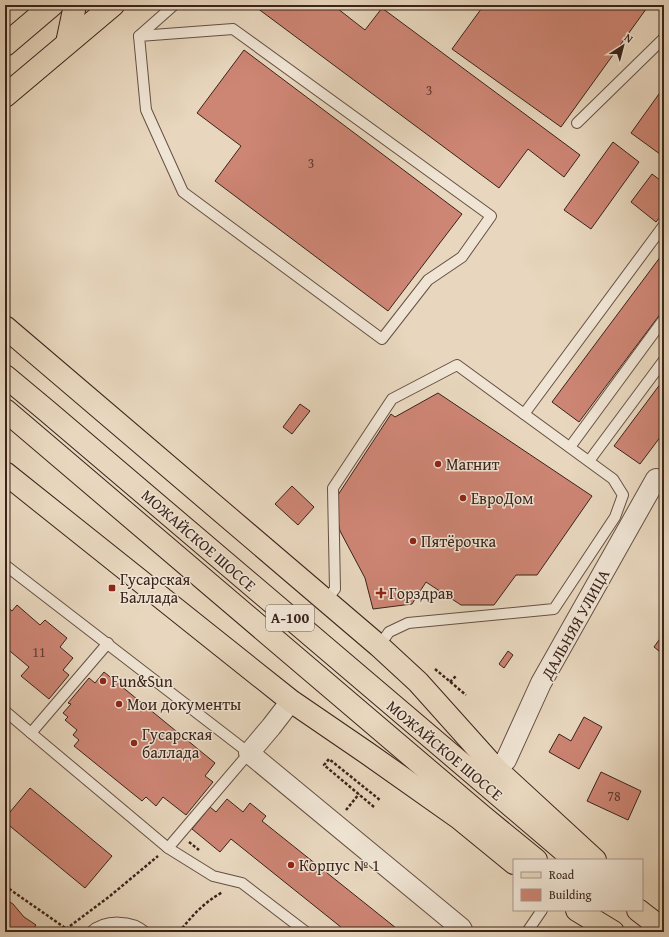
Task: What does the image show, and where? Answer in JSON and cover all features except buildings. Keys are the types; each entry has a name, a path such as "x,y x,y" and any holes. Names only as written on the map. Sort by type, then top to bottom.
{"main road":[{"path":"5,45 52,5"},
{"path":"67,43 75,5"},
{"path":"5,96 113,5"},
{"path":"5,327 379,646 418,682 496,769 594,859"},
{"name":"МОЖАЙСКОЕ ШОССЕ","path":"5,376 574,859"},
{"name":"МОЖАЙСКОЕ ШОССЕ","path":"5,410 482,816 535,859"},
{"path":"5,473 291,701 453,814 513,862"},
{"path":"643,906 664,926"},
{"path":"579,911 613,932"},
{"path":"601,911 630,932"},
{"path":"639,911 664,930"}],"street":[{"name":"ДАЛЬНЯЯ УЛИЦА","path":"496,769 506,760 541,683 661,478"},
{"path":"291,701 249,753 461,928 463,932"}],"lane":[{"path":"139,36 174,5"},
{"path":"233,29 491,216 462,257 428,280 382,339 183,192 146,110 139,36 233,29"},
{"path":"577,123 664,38"},
{"path":"524,414 664,225"},
{"path":"570,447 664,319"},
{"path":"589,462 664,360"},
{"path":"326,600 335,589 333,488 392,399 457,365 613,479 623,495 615,517 554,609 408,623 389,632 379,646"},
{"path":"5,565 249,753 168,848"},
{"path":"31,733 108,643"},
{"path":"5,711 168,848 213,876 242,883 306,932"},
{"path":"527,932 541,911"},
{"path":"91,932 94,929 106,924 119,923 132,925 145,932"}],"path":[{"path":"456,676 450,682 466,695"},
{"path":"374,807 324,765 329,759 380,800"},
{"path":"66,929 110,896 168,848"},
{"path":"179,932 193,914 214,897 242,883"},
{"path":"5,886 71,932"}],"place":[{"name":"Магнит","path":"438,464"},
{"name":"ЕвроДом","path":"463,498"},
{"name":"Пятёрочка","path":"413,541"},
{"name":"Гусарская Баллада","path":"112,588"},
{"name":"Горздрав","path":"381,593"},
{"name":"Fun&Sun","path":"103,681"},
{"name":"Мои документы","path":"119,704"},
{"name":"Гусарская баллада","path":"134,743"},
{"name":"Корпус № 1","path":"291,865"}]}
